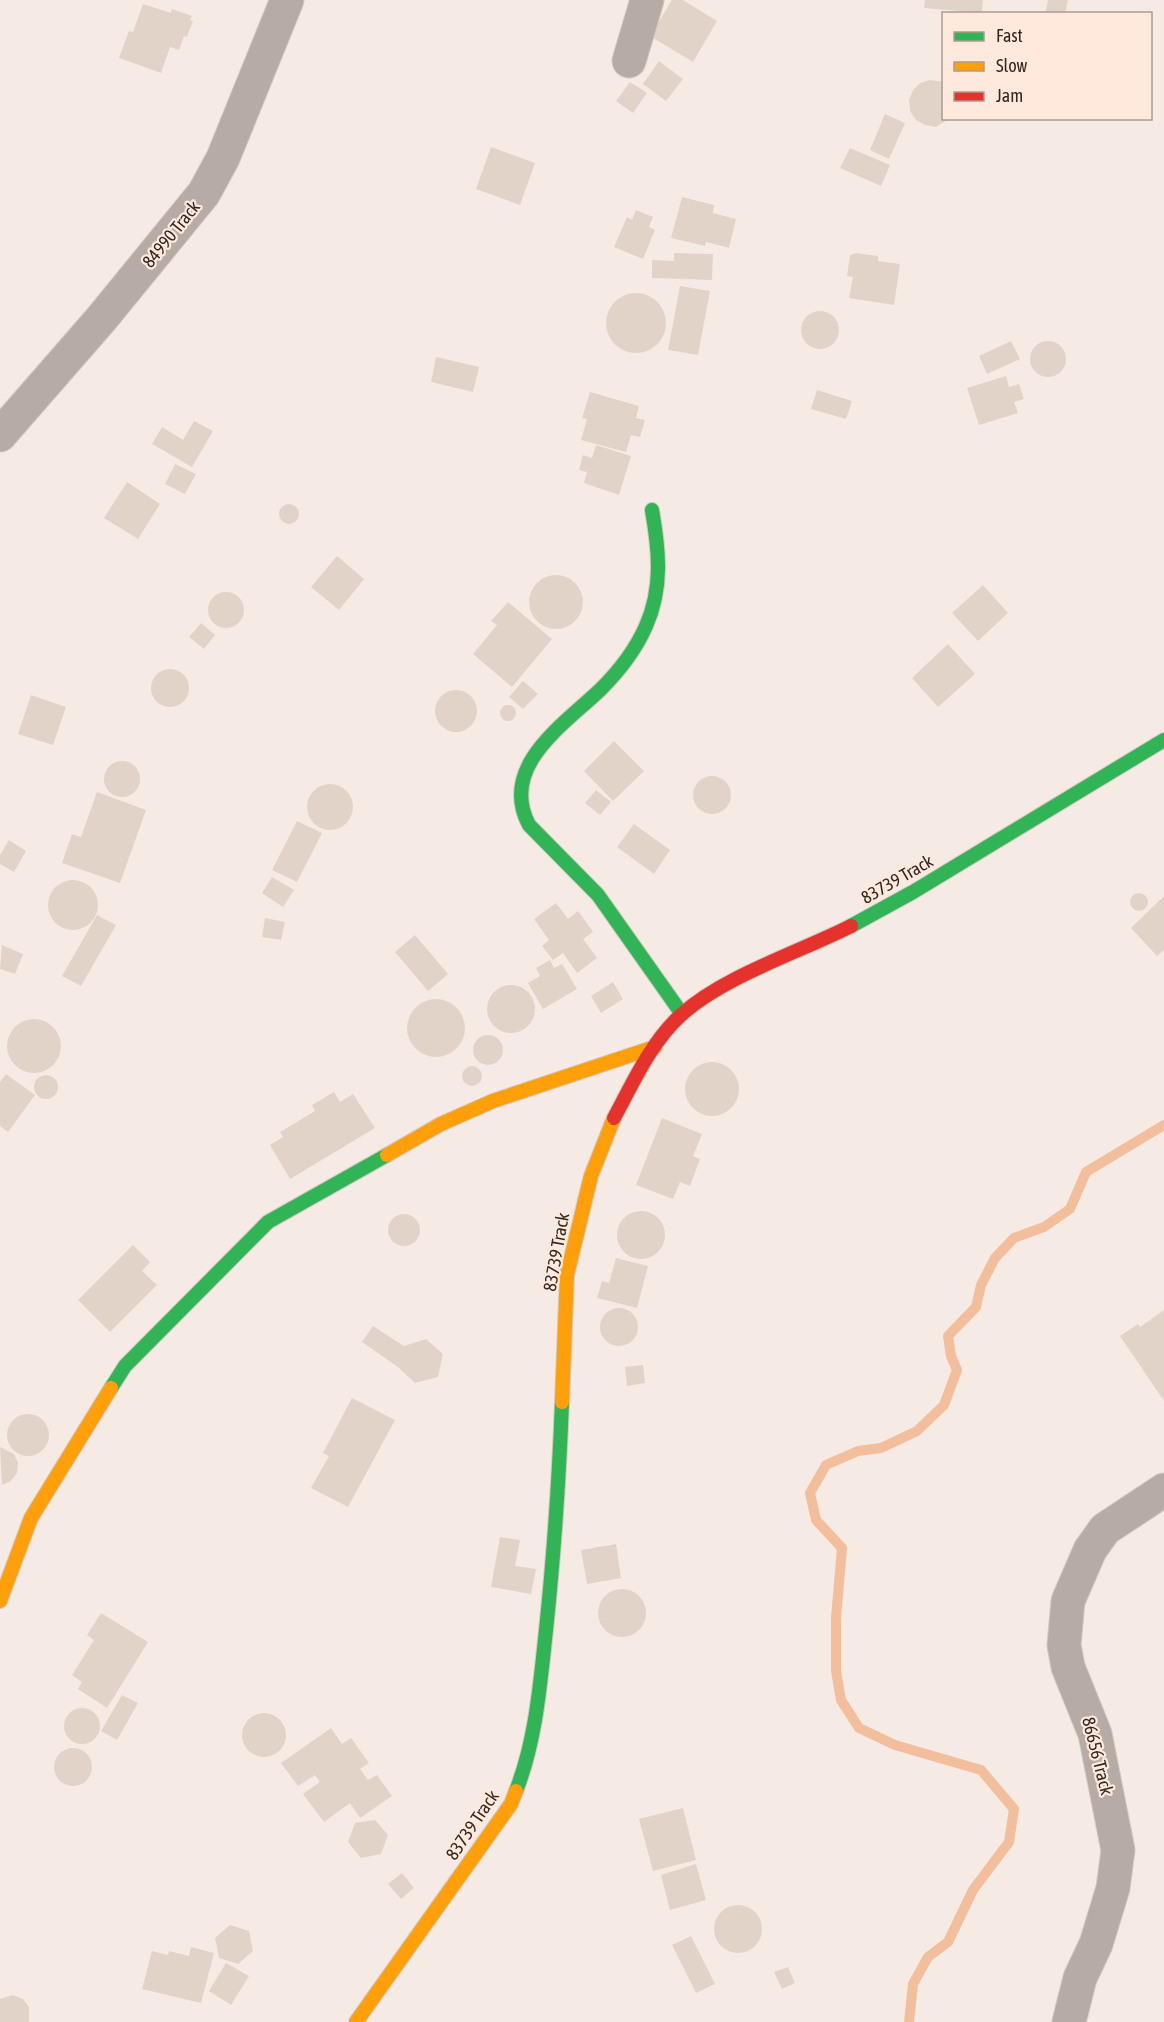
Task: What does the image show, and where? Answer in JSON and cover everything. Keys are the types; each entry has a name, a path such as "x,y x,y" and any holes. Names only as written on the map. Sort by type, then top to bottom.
{"street":[{"name":"84990 Track","path":"0,435 102,318 204,193 223,158 287,0"},
{"path":"630,61 647,0"},
{"path":"651,510 660,556 659,587 650,619 626,660 602,688 535,752 524,776 521,797 525,816 533,831 574,868 598,896 682,1014"},
{"name":"83739 Track","path":"356,2022 511,1804 529,1757 541,1676 552,1570 559,1476 567,1275 591,1176 614,1118 655,1047 682,1014 749,973 849,927 913,892 1164,740"},
{"path":"0,1601 31,1518 125,1366 268,1222 441,1124 494,1101 655,1047"},
{"name":"86656 Track","path":"1069,2022 1080,1978 1096,1944 1113,1888 1118,1850 1095,1734 1068,1667 1064,1645 1068,1601 1090,1550 1105,1529 1164,1491"}],"building":[{"path":"672,0 683,0 717,21 693,62 650,36"},
{"path":"925,0 983,0 982,12 924,8"},
{"path":"1048,0 1068,0 1065,12 1045,12"},
{"path":"143,4 171,13 172,9 192,16 190,20 193,21 187,37 184,36 179,50 170,47 161,73 119,58 129,31 133,32"},
{"path":"659,61 683,79 666,101 643,84"},
{"path":"930,80 942,82 942,120 947,120 936,127 916,120 910,111 909,100 913,90 920,83"},
{"path":"630,82 647,93 633,113 616,101"},
{"path":"885,114 905,123 889,159 870,150"},
{"path":"491,147 535,163 520,205 476,189"},
{"path":"850,148 890,165 881,186 840,168"},
{"path":"682,197 714,205 713,213 736,219 729,248 706,242 705,246 671,238"},
{"path":"636,210 653,217 649,227 655,230 643,259 614,247 627,217 632,220"},
{"path":"674,253 713,254 712,280 652,278 652,260 674,261"},
{"path":"856,253 878,256 878,261 900,264 894,305 849,298 853,277 847,276 850,255"},
{"path":"680,286 710,291 698,355 668,350"},
{"path":"630,293 642,293 653,298 661,306 666,323 664,335 653,348 642,353 630,353 619,348 611,340 606,329 606,317 611,306 619,298"},
{"path":"820,311 834,316 839,330 834,344 820,349 806,344 801,330 806,316"},
{"path":"1011,341 1020,359 987,374 979,356"},
{"path":"1048,341 1060,347 1066,359 1060,371 1048,377 1036,371 1030,359 1036,347"},
{"path":"436,357 479,367 473,392 431,382"},
{"path":"1006,376 1009,387 1019,384 1024,399 1014,402 1018,413 979,425 967,388"},
{"path":"817,390 852,401 846,419 811,409"},
{"path":"590,392 639,406 636,418 645,420 640,437 631,435 626,452 581,440 587,419 582,418"},
{"path":"194,421 213,431 192,467 152,444 162,427 183,440"},
{"path":"596,445 631,456 619,495 584,483 587,472 579,470 583,455 592,458"},
{"path":"175,464 196,474 185,494 165,484"},
{"path":"127,482 160,504 138,539 104,518"},
{"path":"289,504 296,507 299,514 296,521 289,524 282,521 279,514 282,507"},
{"path":"337,556 364,579 339,610 311,587"},
{"path":"556,575 566,577 575,583 581,592 583,602 581,612 575,621 566,627 556,629 546,627 537,621 531,612 529,602 531,592 537,583 546,577"},
{"path":"983,585 1008,613 978,641 952,613"},
{"path":"226,592 239,597 244,610 239,623 226,628 213,623 208,610 213,597"},
{"path":"508,602 552,639 512,687 473,654 497,625 491,621"},
{"path":"201,623 215,635 204,649 189,637"},
{"path":"948,644 975,674 938,707 912,678"},
{"path":"170,669 184,674 189,688 184,702 170,707 156,702 151,688 156,674"},
{"path":"523,681 538,694 523,709 509,697"},
{"path":"456,690 464,691 471,696 476,703 476,719 471,726 464,731 456,732 448,731 441,726 436,719 435,711 436,703 441,696 448,691"},
{"path":"31,695 66,707 53,745 18,734"},
{"path":"505,705 511,705 516,713 514,719 505,721 500,716 500,710"},
{"path":"614,741 644,771 613,801 584,771"},
{"path":"122,761 135,766 140,779 135,792 122,797 109,792 104,779 109,766"},
{"path":"712,776 725,782 731,795 725,808 712,814 699,808 693,795 699,782"},
{"path":"330,784 346,791 353,807 346,823 330,830 314,823 307,807 314,791"},
{"path":"596,790 611,802 600,815 585,803"},
{"path":"97,792 146,810 120,883 62,863 72,834 81,837"},
{"path":"297,821 322,833 297,882 272,870"},
{"path":"634,824 670,850 654,874 617,847"},
{"path":"9,840 26,851 14,872 0,864 0,855"},
{"path":"272,877 294,890 283,907 262,893"},
{"path":"73,880 82,882 93,891 98,905 96,914 87,925 73,930 64,928 53,919 48,905 50,896 59,885"},
{"path":"1139,893 1145,896 1148,902 1145,908 1139,911 1133,908 1130,902 1133,896"},
{"path":"1164,896 1164,950 1157,956 1131,928"},
{"path":"556,903 568,919 578,911 593,932 583,939 597,958 577,973 563,953 553,960 542,946 549,940 534,919"},
{"path":"97,915 116,925 81,986 62,976"},
{"path":"265,918 285,922 281,940 262,937"},
{"path":"415,935 448,974 428,991 395,952"},
{"path":"2,945 23,954 15,974 0,969"},
{"path":"550,960 554,968 562,964 577,989 543,1009 528,983 540,976 536,968"},
{"path":"613,982 623,999 601,1013 591,996"},
{"path":"511,985 528,992 535,1009 528,1026 511,1033 494,1026 487,1009 494,992"},
{"path":"430,999 442,999 452,1003 461,1012 465,1034 457,1049 442,1057 430,1057 420,1053 411,1044 407,1034 407,1022 411,1012 420,1003"},
{"path":"29,1019 39,1019 49,1023 57,1031 61,1046 57,1061 49,1069 39,1073 29,1073 19,1069 11,1061 7,1051 7,1041 11,1031 19,1023"},
{"path":"488,1035 494,1036 502,1044 502,1056 494,1064 488,1065 482,1064 474,1056 473,1050 474,1044 482,1036"},
{"path":"712,1062 722,1064 731,1070 737,1079 739,1089 737,1099 731,1108 722,1114 712,1116 702,1114 693,1108 687,1099 685,1089 687,1079 693,1070 702,1064"},
{"path":"472,1066 479,1069 482,1076 479,1083 472,1086 465,1083 462,1076 465,1069"},
{"path":"6,1074 35,1095 8,1132 0,1126 0,1082"},
{"path":"46,1075 55,1078 58,1087 55,1096 46,1099 37,1096 34,1087 37,1078"},
{"path":"334,1092 340,1102 353,1094 375,1128 290,1179 270,1145 283,1137 280,1132 315,1111 312,1105"},
{"path":"662,1118 702,1134 693,1156 700,1159 690,1186 680,1182 673,1199 636,1185"},
{"path":"641,1211 658,1218 665,1235 658,1252 641,1259 624,1252 617,1235 624,1218"},
{"path":"404,1214 416,1218 420,1230 416,1242 404,1246 392,1242 388,1230 392,1218"},
{"path":"133,1245 150,1262 142,1271 157,1285 110,1332 78,1300"},
{"path":"616,1258 648,1266 637,1308 597,1298 602,1281 609,1283"},
{"path":"619,1308 632,1314 638,1327 632,1340 619,1346 606,1340 600,1327 606,1314"},
{"path":"1164,1310 1164,1401 1120,1336 1138,1324 1140,1327"},
{"path":"373,1326 404,1346 426,1339 443,1354 438,1377 415,1383 398,1367 362,1342"},
{"path":"643,1365 645,1383 627,1386 625,1367"},
{"path":"352,1398 395,1420 348,1507 311,1488 329,1456 323,1453"},
{"path":"28,1414 43,1420 49,1435 43,1450 28,1456 13,1450 7,1435 13,1420"},
{"path":"0,1447 14,1454 18,1463 17,1473 11,1481 2,1485"},
{"path":"500,1537 520,1540 515,1566 536,1569 531,1594 491,1587"},
{"path":"616,1544 621,1578 587,1584 581,1550"},
{"path":"622,1589 639,1596 646,1613 639,1630 622,1637 605,1630 598,1613 605,1596"},
{"path":"101,1613 148,1642 107,1708 78,1689 82,1682 72,1675 94,1640 87,1635"},
{"path":"122,1695 138,1703 117,1740 101,1731"},
{"path":"82,1708 95,1713 100,1726 95,1739 82,1744 69,1739 64,1726 69,1713"},
{"path":"264,1713 272,1714 280,1719 285,1727 285,1743 280,1751 272,1756 264,1757 256,1756 248,1751 243,1743 242,1735 243,1727 248,1719 256,1714"},
{"path":"331,1728 342,1744 351,1738 369,1763 360,1769 368,1780 377,1775 392,1796 360,1818 350,1803 324,1822 303,1794 320,1782 315,1775 298,1786 281,1763"},
{"path":"73,1748 87,1753 92,1767 87,1781 73,1786 59,1781 54,1767 59,1753"},
{"path":"683,1808 696,1860 653,1871 639,1819"},
{"path":"375,1820 388,1835 381,1854 361,1858 348,1842 355,1823"},
{"path":"696,1864 706,1900 670,1910 661,1875"},
{"path":"402,1873 414,1888 401,1899 388,1884"},
{"path":"738,1905 755,1912 762,1929 755,1946 738,1953 721,1946 714,1929 721,1912"},
{"path":"230,1925 249,1931 253,1951 238,1964 219,1958 215,1938"},
{"path":"691,1936 715,1984 696,1993 672,1945"},
{"path":"191,1947 214,1953 201,2003 142,1989 152,1951 168,1955 169,1951 189,1956"},
{"path":"226,1963 249,1976 231,2005 209,1991"},
{"path":"788,1967 795,1983 782,1989 774,1972"},
{"path":"13,1995 23,1999 29,2007 29,2022 0,2022 0,1999"}],"waterway":[{"path":"909,2022 913,1984 928,1957 948,1942 973,1890 1009,1842 1014,1809 981,1770 895,1745 859,1728 841,1700 836,1671 836,1618 842,1548 816,1520 810,1493 826,1465 858,1451 881,1448 917,1431 944,1405 957,1370 951,1356 948,1336 976,1307 981,1285 995,1258 1014,1238 1044,1227 1070,1209 1086,1172 1164,1125"}],"traffic: fast":[{"path":"652,510 658,569 655,597 646,626 632,651 614,675 540,748 529,765 522,784 522,804 529,825 598,895 682,1014"},
{"path":"851,926 913,892 1164,740"},
{"path":"111,1388 125,1366 268,1222 387,1155"},
{"path":"516,1791 533,1732 542,1671 554,1545 562,1402"}],"traffic: slow":[{"path":"387,1155 441,1124 493,1101 655,1047"},
{"path":"562,1402 567,1275 591,1176 614,1118"},
{"path":"0,1601 31,1518 111,1388"},
{"path":"356,2022 511,1804 516,1791"}],"traffic: jam":[{"path":"614,1118 652,1050 681,1015 719,988 740,977 851,926"}]}
